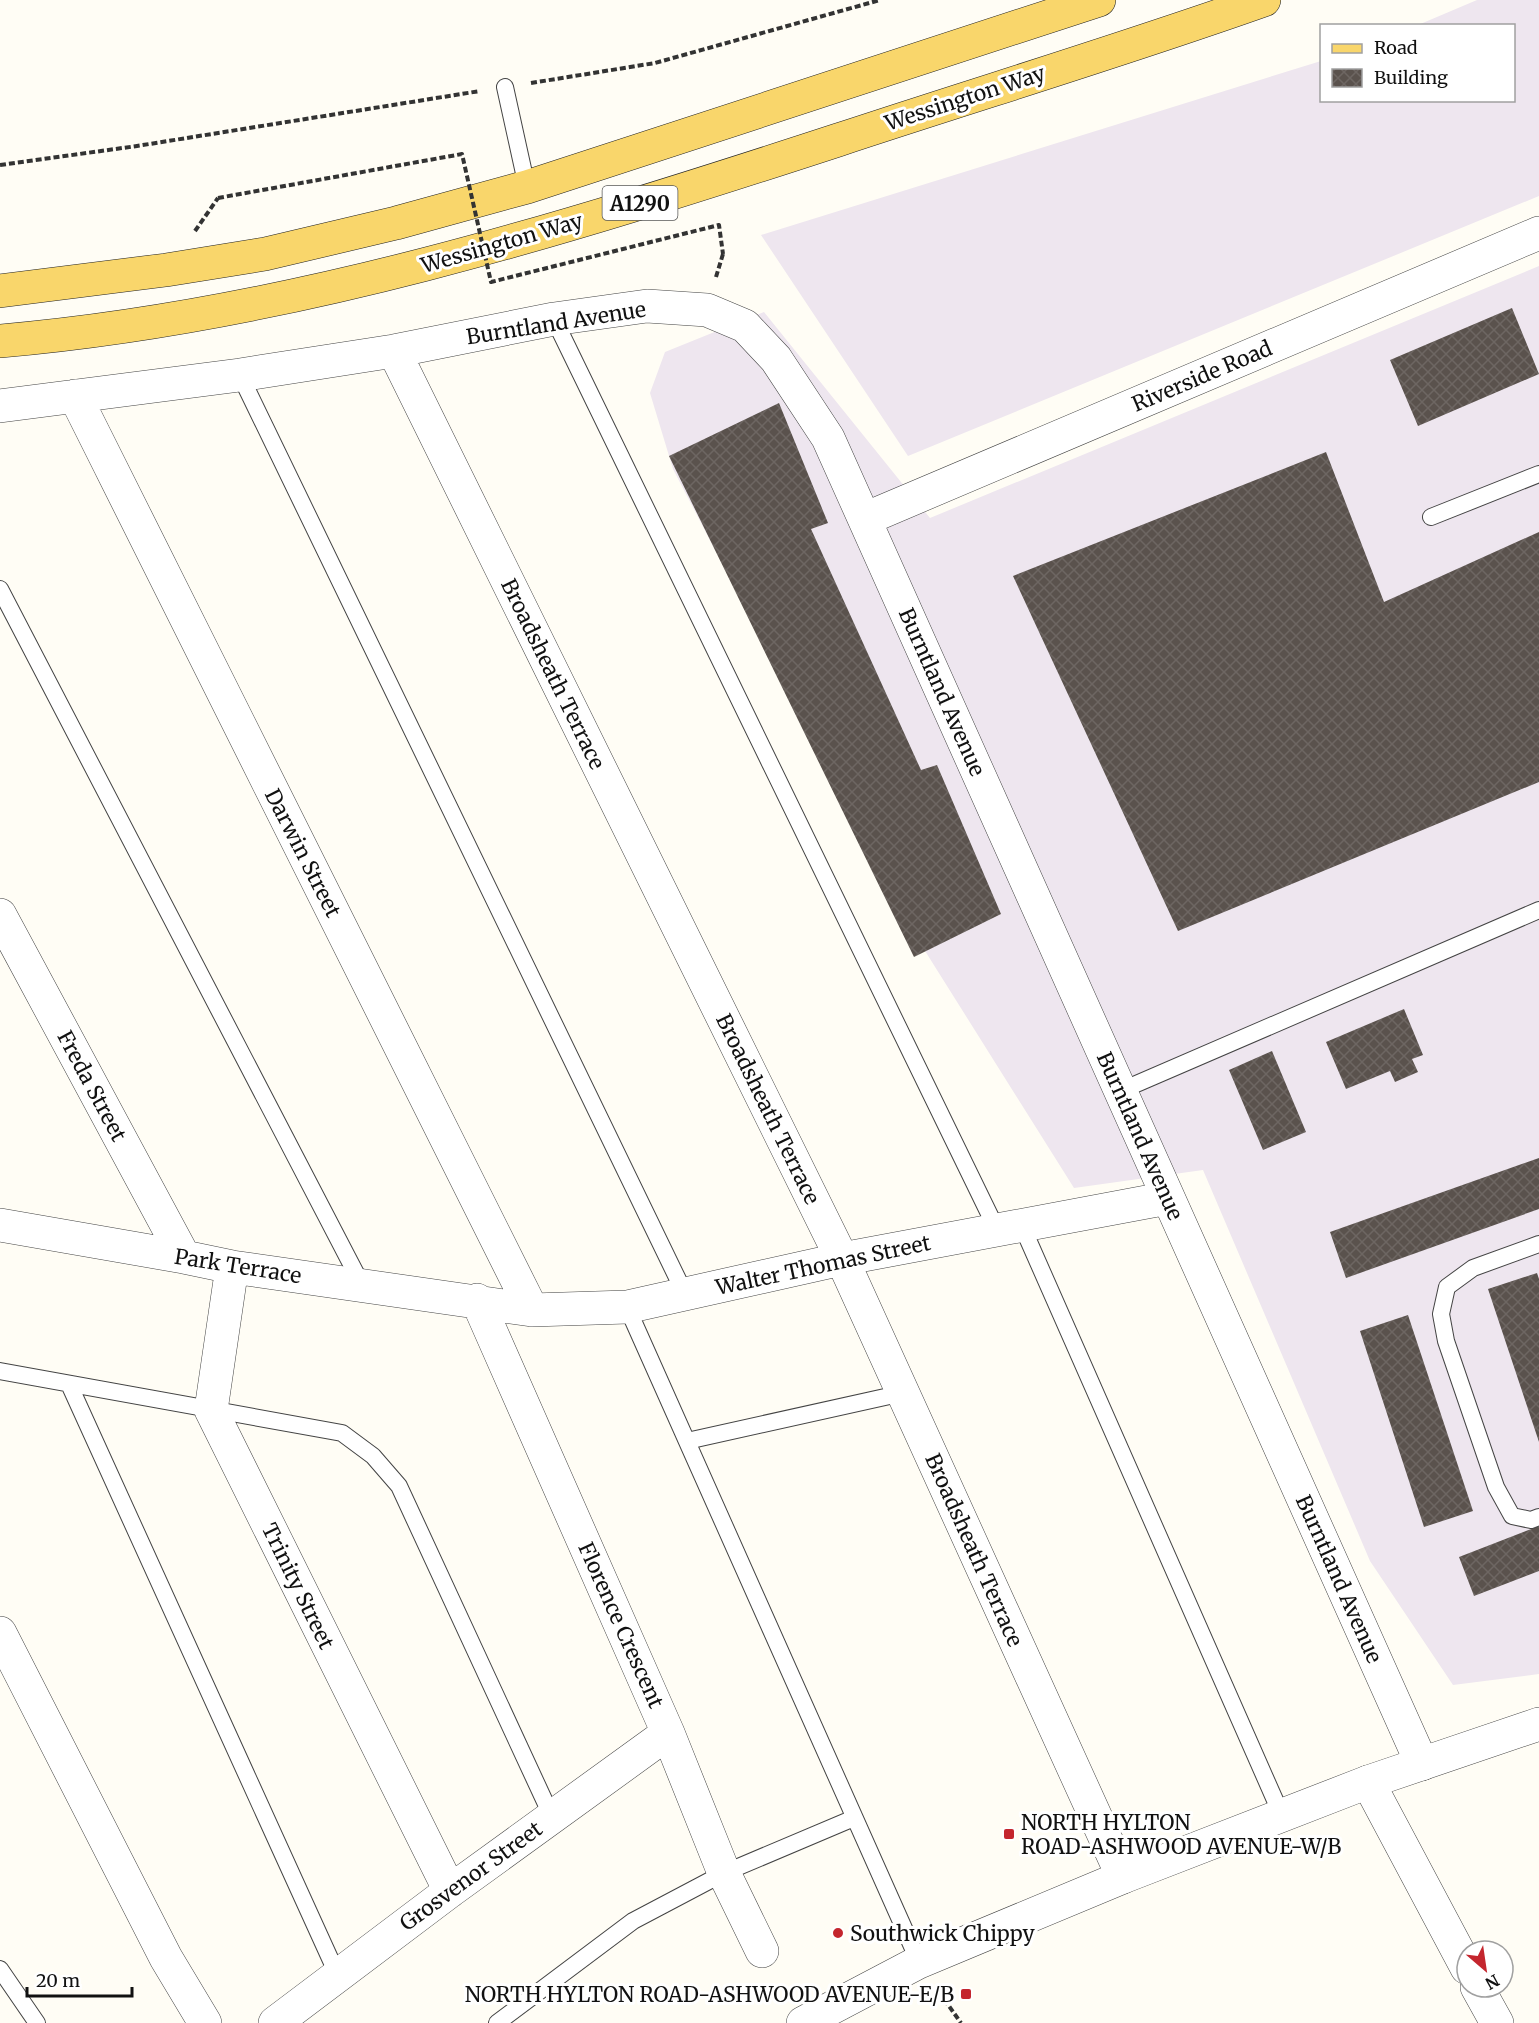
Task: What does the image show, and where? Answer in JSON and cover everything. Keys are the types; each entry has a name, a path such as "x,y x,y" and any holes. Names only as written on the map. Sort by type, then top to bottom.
{"main road":[{"name":"A1290","path":"0,291 166,270 266,254 396,223 527,187 1099,0"},
{"name":"Wessington Way","path":"0,341 104,328 269,302 424,266 720,178 1264,0"}],"street":[{"name":"Riverside Road","path":"865,519 1539,233"},
{"name":"Burntland Avenue","path":"0,406 240,375 394,351 554,319 647,306 707,310 745,326 776,359 828,438 1422,1764"},
{"name":"Broadsheath Terrace","path":"394,351 842,1259 1123,1877"},
{"name":"Darwin Street","path":"75,396 532,1310"},
{"name":"Freda Street","path":"0,915 184,1257"},
{"name":"Walter Thomas Street","path":"477,1300 532,1310 627,1307 842,1259 1168,1198"},
{"name":"Park Terrace","path":"2,1222 232,1267 477,1300"},
{"path":"211,1410 232,1267"},
{"name":"Florence Crescent","path":"477,1300 668,1733 724,1873 762,1951"},
{"name":"Trinity Street","path":"211,1410 450,1891"},
{"path":"0,1633 166,1958 205,2023"},
{"path":"802,2023 919,1962 1123,1877 1368,1782 1539,1724"},
{"name":"Grosvenor Street","path":"275,2023 450,1891 668,1733"},
{"path":"1368,1782 1455,1945"},
{"path":"1484,1999 1497,2023"}],"lane":[{"path":"505,87 527,187"},
{"path":"554,319 1009,1228 1282,1816"},
{"path":"240,375 685,1294"},
{"path":"1431,517 1539,474"},
{"path":"0,589 362,1285"},
{"path":"1120,1091 1539,910"},
{"path":"1539,1244 1473,1268 1447,1287 1441,1314 1446,1341 1496,1487 1512,1516 1531,1520 1539,1517"},
{"path":"627,1307 919,1962"},
{"path":"0,1371 342,1433 373,1456 399,1486 552,1817"},
{"path":"69,1384 338,1976"},
{"path":"687,1441 903,1393"},
{"path":"497,2023 633,1921 724,1873 854,1818"},
{"path":"0,1969 30,2020"}],"path":[{"path":"0,165 137,146 655,63 880,0"},
{"path":"218,198 462,154 491,282 719,225 723,254"}],"shaded area":[{"path":"1477,0 1539,0 1539,196 908,456 761,235 1320,61 1320,102 1515,102 1515,24 1420,24"},
{"path":"1539,266 1539,1674 1453,1685 1370,1561 1203,1170 1074,1188 915,935 673,469 650,393 665,352 764,312 930,518"}],"building":[{"path":"1512,308 1539,374 1418,426 1390,360"},
{"path":"779,403 828,523 811,529 921,770 937,765 1001,914 914,957 669,456"},
{"path":"1326,452 1384,602 1539,532 1539,782 1178,931 1013,576"},
{"path":"1404,1009 1423,1055 1412,1059 1418,1072 1395,1082 1390,1071 1346,1089 1326,1042"},
{"path":"1272,1051 1306,1132 1263,1150 1229,1070"},
{"path":"1539,1158 1539,1209 1346,1278 1330,1232"},
{"path":"1537,1273 1539,1279 1539,1442 1488,1289"},
{"path":"1408,1315 1473,1511 1424,1527 1360,1331"},
{"path":"1539,1526 1539,1571 1474,1596 1459,1557"}],"place":[{"name":"NORTH HYLTON ROAD-ASHWOOD AVENUE-W/B","path":"1009,1834"},
{"name":"Southwick Chippy","path":"838,1933"},
{"name":"NORTH HYLTON ROAD-ASHWOOD AVENUE-E/B","path":"966,1994"}]}
